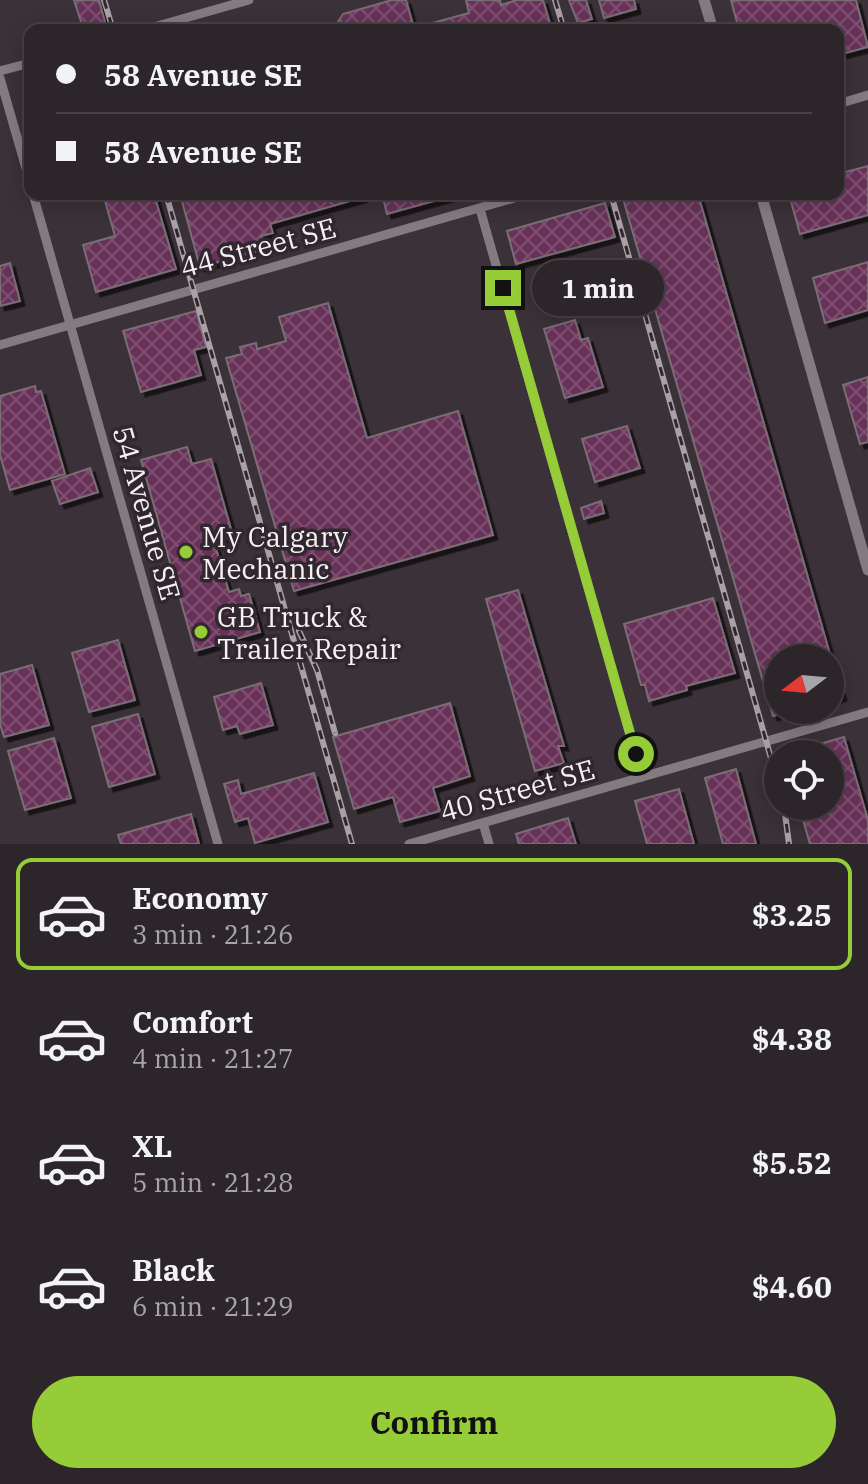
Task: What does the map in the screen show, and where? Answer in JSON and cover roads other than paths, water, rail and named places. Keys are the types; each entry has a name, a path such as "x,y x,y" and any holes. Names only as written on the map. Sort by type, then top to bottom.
{"street":[{"path":"164,24 249,0"},
{"path":"704,0 711,24"},
{"path":"0,71 24,65"},
{"path":"0,78 24,161"},
{"path":"844,102 868,95"},
{"name":"54 Avenue SE","path":"35,200 218,844"},
{"name":"44 Street SE","path":"0,345 509,200"},
{"path":"763,200 868,570"},
{"path":"480,209 642,777"},
{"name":"40 Street SE","path":"409,844 868,712"},
{"path":"483,823 489,844"}],"railway":[{"path":"104,0 111,24"},
{"path":"555,0 562,24"},
{"path":"168,200 352,844"},
{"path":"613,200 766,740"},
{"path":"299,631 317,670 335,733"},
{"path":"786,820 789,844"}],"place":[{"name":"My Calgary Mechanic","path":"186,552"},
{"name":"GB Truck & Trailer Repair","path":"201,632"}]}
